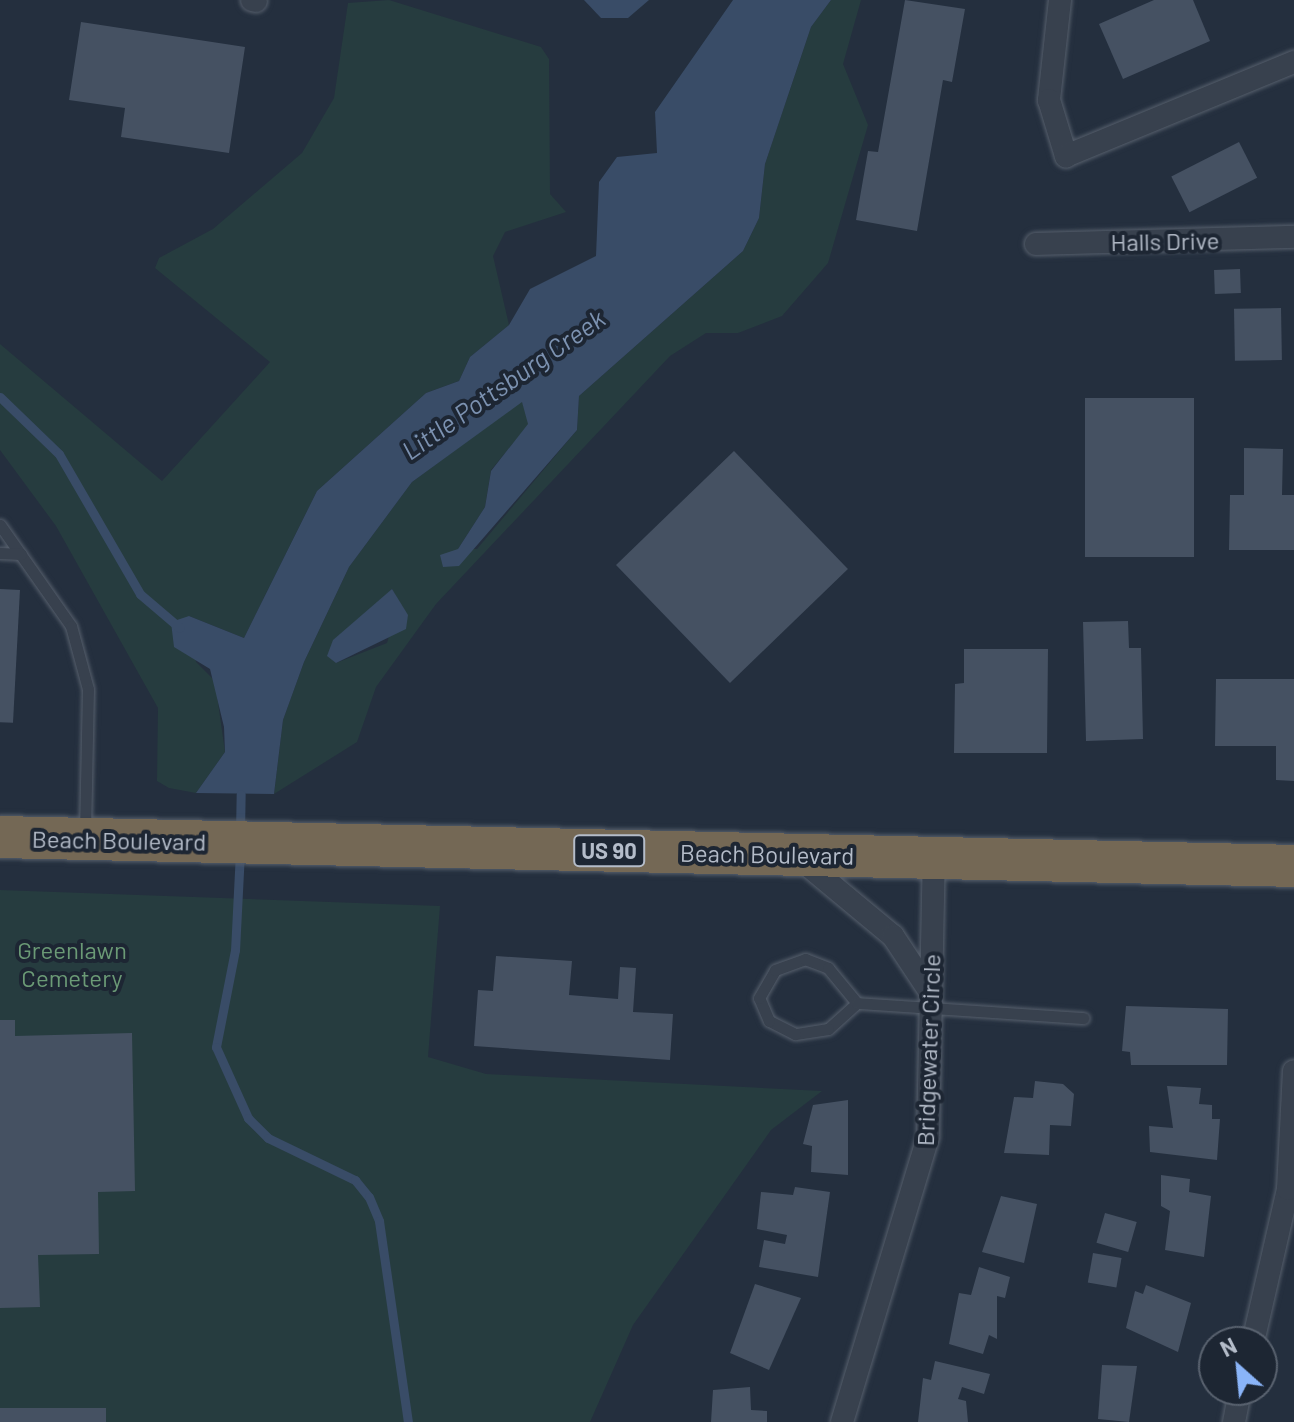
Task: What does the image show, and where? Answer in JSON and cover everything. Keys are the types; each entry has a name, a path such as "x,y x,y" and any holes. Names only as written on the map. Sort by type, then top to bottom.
{"highway":[{"name":"Beach Boulevard","path":"0,837 1294,866"}],"street":[{"path":"1060,0 1049,100 1066,156 1294,62"},
{"name":"Halls Drive","path":"1036,244 1294,237"},
{"path":"795,855 893,936 931,1004"},
{"name":"Bridgewater Circle","path":"842,1422 853,1366 919,1179 931,1004 934,858"},
{"path":"1257,1326 1288,1189 1294,1071"}],"lane":[{"path":"0,525 71,626 88,689 85,839"},
{"path":"0,553 21,554"},
{"path":"857,1003 828,968 805,959 775,970 759,998 769,1021 795,1034 828,1029 857,1003 931,1004 1084,1018"}],"green space":[{"path":"389,0 541,47 549,59 550,194 566,212 505,232 493,256 509,325 470,357 459,381 426,393 317,491 244,638 189,616 196,662 215,681 225,752 196,793 169,788 157,781 158,708 56,526 0,450 0,344 162,481 270,362 155,268 159,258 213,229 302,153 334,98 348,3"},
{"path":"831,0 861,0 843,64 868,125 828,263 782,316 738,333 706,333 670,356 436,604 376,687 357,742 274,794 283,720 304,662 349,567 412,482 522,401 529,424 491,470 485,507 458,549 477,549 577,430 579,396 743,251 759,218 765,164 811,27","holes":["392,589 399,602 387,643 336,663"]},
{"name":"Greenlawn Cemetery","path":"0,890 440,906 428,1057 486,1074 822,1091 771,1130 633,1325 590,1422 0,1422"}],"water":[{"path":"584,0 649,0 628,18 601,18"},
{"path":"733,0 831,0 811,27 765,164 759,218 743,251 579,396 577,430 459,566 443,567 440,555 458,549 485,507 491,471 528,424 522,402 412,482 349,567 304,662 283,720 274,794 196,793 225,752 224,727 210,669 174,647 171,622 189,616 244,638 317,491 426,393 459,381 470,357 509,325 530,289 596,256 599,182 617,157 657,153 655,112"},
{"path":"392,589 408,615 406,629 336,663 327,656 333,640"}],"building":[{"path":"905,0 965,9 952,82 943,80 917,231 856,220 868,151 878,152"},
{"path":"1154,0 1193,0 1210,41 1123,79 1099,24"},
{"path":"81,22 245,47 229,153 121,137 125,108 69,100"},
{"path":"1239,142 1257,178 1189,212 1171,177"},
{"path":"1240,269 1241,293 1215,294 1214,270"},
{"path":"1281,308 1282,360 1235,361 1234,309"},
{"path":"1085,398 1194,398 1194,557 1085,557"},
{"path":"1244,448 1283,449 1282,495 1294,495 1294,550 1229,550 1230,495 1244,495"},
{"path":"734,451 848,569 730,683 616,565"},
{"path":"0,589 20,590 13,723 0,722"},
{"path":"1128,621 1129,648 1141,648 1143,739 1086,741 1083,622"},
{"path":"964,649 1048,649 1047,753 954,753 955,684 964,683"},
{"path":"1216,679 1294,679 1294,781 1276,780 1276,746 1215,746"},
{"path":"496,956 572,961 569,995 618,999 620,967 636,968 633,1012 673,1014 670,1060 474,1046 478,990 493,991"},
{"path":"1126,1006 1228,1009 1227,1065 1131,1065 1130,1052 1122,1051"},
{"path":"0,1020 15,1020 15,1036 132,1033 135,1191 98,1192 99,1254 38,1255 40,1307 0,1308"},
{"path":"1035,1081 1063,1084 1074,1094 1071,1126 1050,1125 1049,1155 1004,1153 1014,1097 1033,1098"},
{"path":"1167,1086 1201,1088 1199,1104 1212,1105 1212,1119 1220,1119 1217,1160 1150,1152 1149,1126 1173,1128"},
{"path":"848,1100 848,1175 811,1172 812,1146 803,1144 813,1105"},
{"path":"1161,1175 1190,1179 1189,1192 1211,1196 1204,1257 1165,1250 1170,1211 1161,1206"},
{"path":"795,1187 830,1192 818,1277 759,1267 764,1240 785,1244 787,1235 757,1229 761,1192 793,1195"},
{"path":"1001,1196 1037,1204 1024,1263 982,1252"},
{"path":"1105,1213 1137,1222 1128,1252 1096,1243"},
{"path":"1093,1253 1122,1258 1116,1288 1088,1283"},
{"path":"979,1267 1010,1277 1005,1298 997,1296 997,1339 989,1335 983,1354 949,1344 959,1293 971,1295"},
{"path":"755,1284 801,1298 769,1370 730,1353"},
{"path":"1146,1285 1191,1303 1178,1352 1126,1328 1135,1291 1143,1294"},
{"path":"935,1361 990,1374 984,1394 962,1387 958,1399 966,1401 968,1422 918,1422 923,1378 931,1380"},
{"path":"1102,1365 1137,1366 1129,1422 1098,1419"},
{"path":"750,1387 751,1410 767,1411 767,1422 711,1422 713,1390"},
{"path":"0,1408 106,1408 106,1422 0,1422"}],"waterway":[{"path":"0,397 59,454 140,594 180,628"},
{"name":"Little Pottsburg Creek","path":"240,833 241,794"},
{"name":"Little Pottsburg Creek","path":"240,852 235,950 216,1047 248,1118 268,1138 355,1180 369,1197 379,1221 408,1422"}]}
